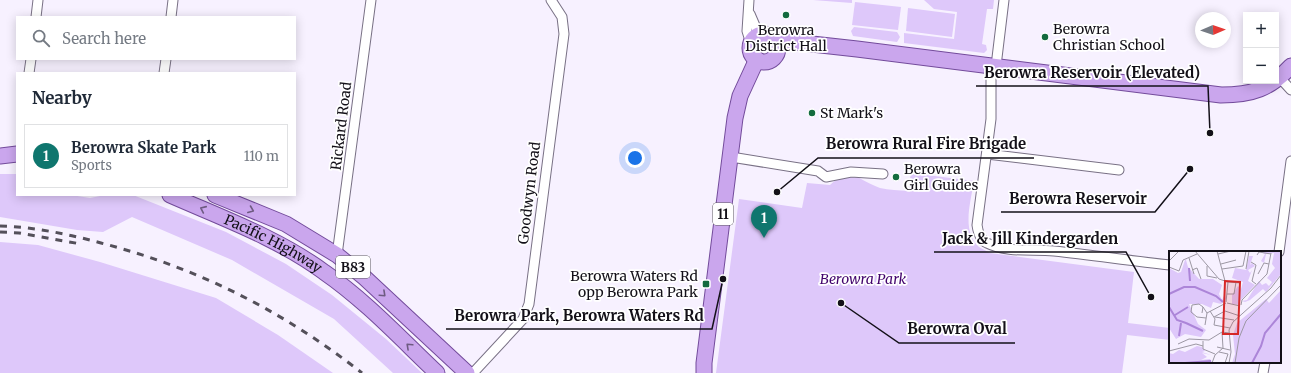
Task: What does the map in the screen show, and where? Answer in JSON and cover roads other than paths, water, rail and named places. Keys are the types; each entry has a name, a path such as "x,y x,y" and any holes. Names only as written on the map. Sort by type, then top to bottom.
{"main road":[{"path":"771,36 777,43 777,52 773,59 765,62 757,60 751,51 757,39 771,36"},
{"path":"777,43 794,42 1221,95 1240,95 1251,92 1275,82 1291,66"},
{"name":"11","path":"704,373 735,118 740,96 757,60"},
{"path":"0,156 16,154"},
{"name":"Pacific Highway","path":"172,196 286,247 324,271 354,294 437,373"},
{"name":"Pacific Highway","path":"217,196 286,224 337,255 365,278 467,373"}],"street":[{"path":"36,16 38,0"},
{"path":"171,16 173,0"},
{"name":"Rickard Road","path":"337,255 371,0"},
{"name":"Goodwyn Road","path":"473,373 523,319 529,304 564,34 562,18 551,0"},
{"path":"749,0 750,13 747,31 757,39"},
{"path":"1004,0 994,66 991,119 978,219 978,232 984,242 1002,248 1070,253 1169,265"},
{"path":"750,13 756,28 757,39"},
{"path":"29,72 31,60"},
{"path":"164,72 166,60"},
{"path":"1280,78 1291,90"},
{"path":"987,154 1119,170"},
{"path":"731,158 818,171 826,177 851,172 883,174"},
{"path":"1279,251 1291,161"},
{"path":"1263,373 1265,363"}],"railway":[{"path":"0,226 38,229 64,234 137,253 172,265 238,294 270,311 302,330 362,373"},
{"path":"0,232 19,233 81,244"}],"place":[{"name":"Berowra District Hall","path":"786,15"},
{"name":"Berowra Christian School","path":"1045,37"},
{"name":"St Mark's","path":"812,113"},
{"name":"Berowra Reservoir (Elevated)","path":"1210,133"},
{"name":"Berowra Reservoir","path":"1190,169"},
{"name":"Berowra Girl Guides","path":"896,177"},
{"name":"Berowra Rural Fire Brigade","path":"777,192"},
{"name":"Berowra Skate Park","path":"764,238"},
{"name":"Berowra Park, Berowra Waters Rd","path":"723,279"},
{"name":"Berowra Waters Rd opp Berowra Park","path":"706,284"},
{"name":"Jack & Jill Kindergarden","path":"1151,297"},
{"name":"Berowra Oval","path":"841,303"}],"park label":[{"name":"Berowra Park","path":"863,279"}]}
